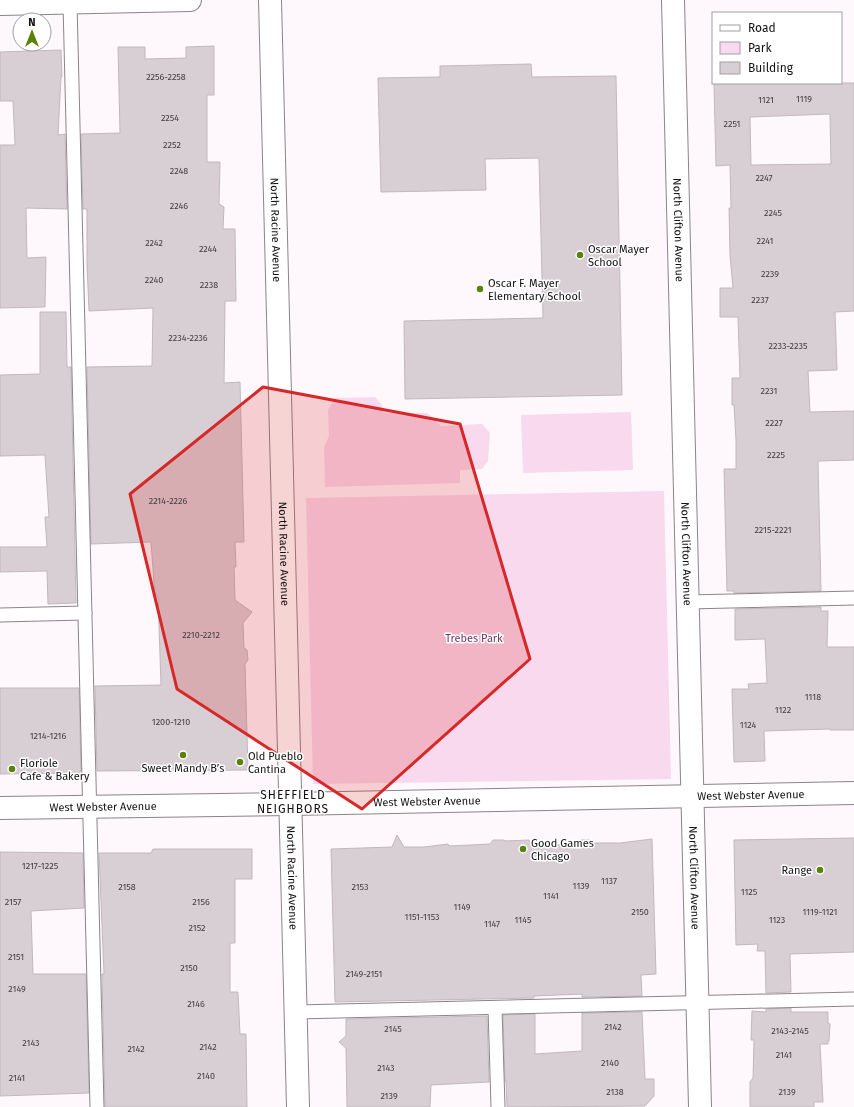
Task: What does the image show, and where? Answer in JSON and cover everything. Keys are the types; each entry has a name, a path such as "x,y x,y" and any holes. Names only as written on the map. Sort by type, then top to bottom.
{"street":[{"path":"0,4 190,0"},
{"name":"North Racine Avenue","path":"270,0 298,1107"},
{"name":"North Clifton Avenue","path":"673,0 700,1107"},
{"name":"West Webster Avenue","path":"0,808 854,793"}],"lane":[{"path":"70,3 97,1107"},
{"path":"688,602 854,598"},
{"path":"0,615 85,613"},
{"path":"296,1012 854,999"},
{"path":"495,1008 498,1107"}],"highlighted area":[{"path":"263,387 460,424 530,659 362,809 177,689 130,494"}],"green space":[{"path":"375,397 382,405 383,413 427,413 441,426 482,424 490,433 488,461 482,469 460,470 460,483 325,487 324,447 329,436 328,410 335,398"},
{"path":"631,412 633,470 523,473 521,415"},
{"name":"Trebes Park","path":"664,491 671,779 313,784 306,498"}],"building":[{"path":"214,46 214,95 207,95 207,162 220,162 219,204 224,207 223,229 235,229 236,301 225,301 224,383 240,382 244,542 235,542 236,567 234,567 235,600 252,612 243,623 244,648 247,650 248,660 245,664 248,770 97,771 95,686 161,685 158,597 155,597 151,542 91,544 87,367 152,366 153,308 89,311 87,209 83,209 81,134 120,133 118,47 145,47 145,59 186,58 186,47"},
{"path":"52,50 61,50 62,77 58,135 65,134 67,209 26,208 27,258 46,257 45,307 0,308 0,145 15,145 13,101 0,101 0,52 52,52"},
{"name":"Oscar Mayer School","path":"531,64 532,77 616,76 622,395 405,399 404,321 543,318 539,158 485,159 486,190 381,192 378,78 440,77 440,66"},
{"path":"854,83 854,311 835,312 837,370 808,371 810,412 854,411 854,460 818,461 821,591 734,593 734,591 727,591 724,469 736,469 736,440 734,405 732,405 732,378 740,378 738,317 720,317 720,288 733,288 730,255 730,165 716,166 714,84","holes":["830,114 831,164 751,165 750,117"]},
{"path":"40,312 66,312 67,367 71,367 76,603 48,604 47,571 0,572 0,547 47,547 45,517 49,517 45,455 0,456 0,375 40,374"},
{"path":"821,607 821,611 828,611 827,647 854,647 854,730 830,729 764,731 765,761 734,762 732,689 749,689 748,684 767,683 765,639 735,640 735,609"},
{"path":"0,688 79,688 81,772 0,774"},
{"path":"397,835 404,847 424,847 448,844 449,846 490,844 493,840 529,840 531,845 551,845 578,844 581,840 589,840 594,843 620,843 652,839 656,974 641,975 642,996 582,997 582,994 534,996 534,998 335,1002 331,849 392,847"},
{"path":"854,838 854,952 790,954 791,992 766,993 765,951 757,951 758,944 736,945 734,840"},
{"path":"153,849 252,849 252,879 235,879 235,943 230,943 230,992 238,992 240,1034 246,1034 247,1107 105,1107 102,974 104,974 99,853 151,853"},
{"path":"0,852 83,853 84,908 31,911 33,974 86,974 89,1093 0,1096"},
{"path":"791,1008 791,1012 828,1012 828,1023 830,1024 829,1041 828,1044 820,1044 823,1102 814,1102 814,1107 750,1107 750,1082 753,1078 754,1040 751,1040 752,1011 766,1012 766,1009"},
{"path":"642,1012 645,1079 654,1079 654,1096 645,1106 507,1107 503,1015 535,1014 535,1054 582,1051 582,1013"},
{"path":"487,1016 489,1082 431,1085 430,1107 347,1107 346,1048 339,1042 346,1036 346,1019"}],"place":[{"name":"Oscar Mayer School","path":"580,255"},
{"name":"Oscar F. Mayer Elementary School","path":"480,289"},
{"name":"Sweet Mandy B’s","path":"183,755"},
{"name":"Old Pueblo Cantina","path":"240,762"},
{"name":"Floriole Cafe & Bakery","path":"12,769"},
{"name":"Good Games Chicago","path":"523,849"},
{"name":"Range","path":"820,870"}],"district":[{"name":"SHEFFIELD NEIGHBORS","path":"293,802"}]}
